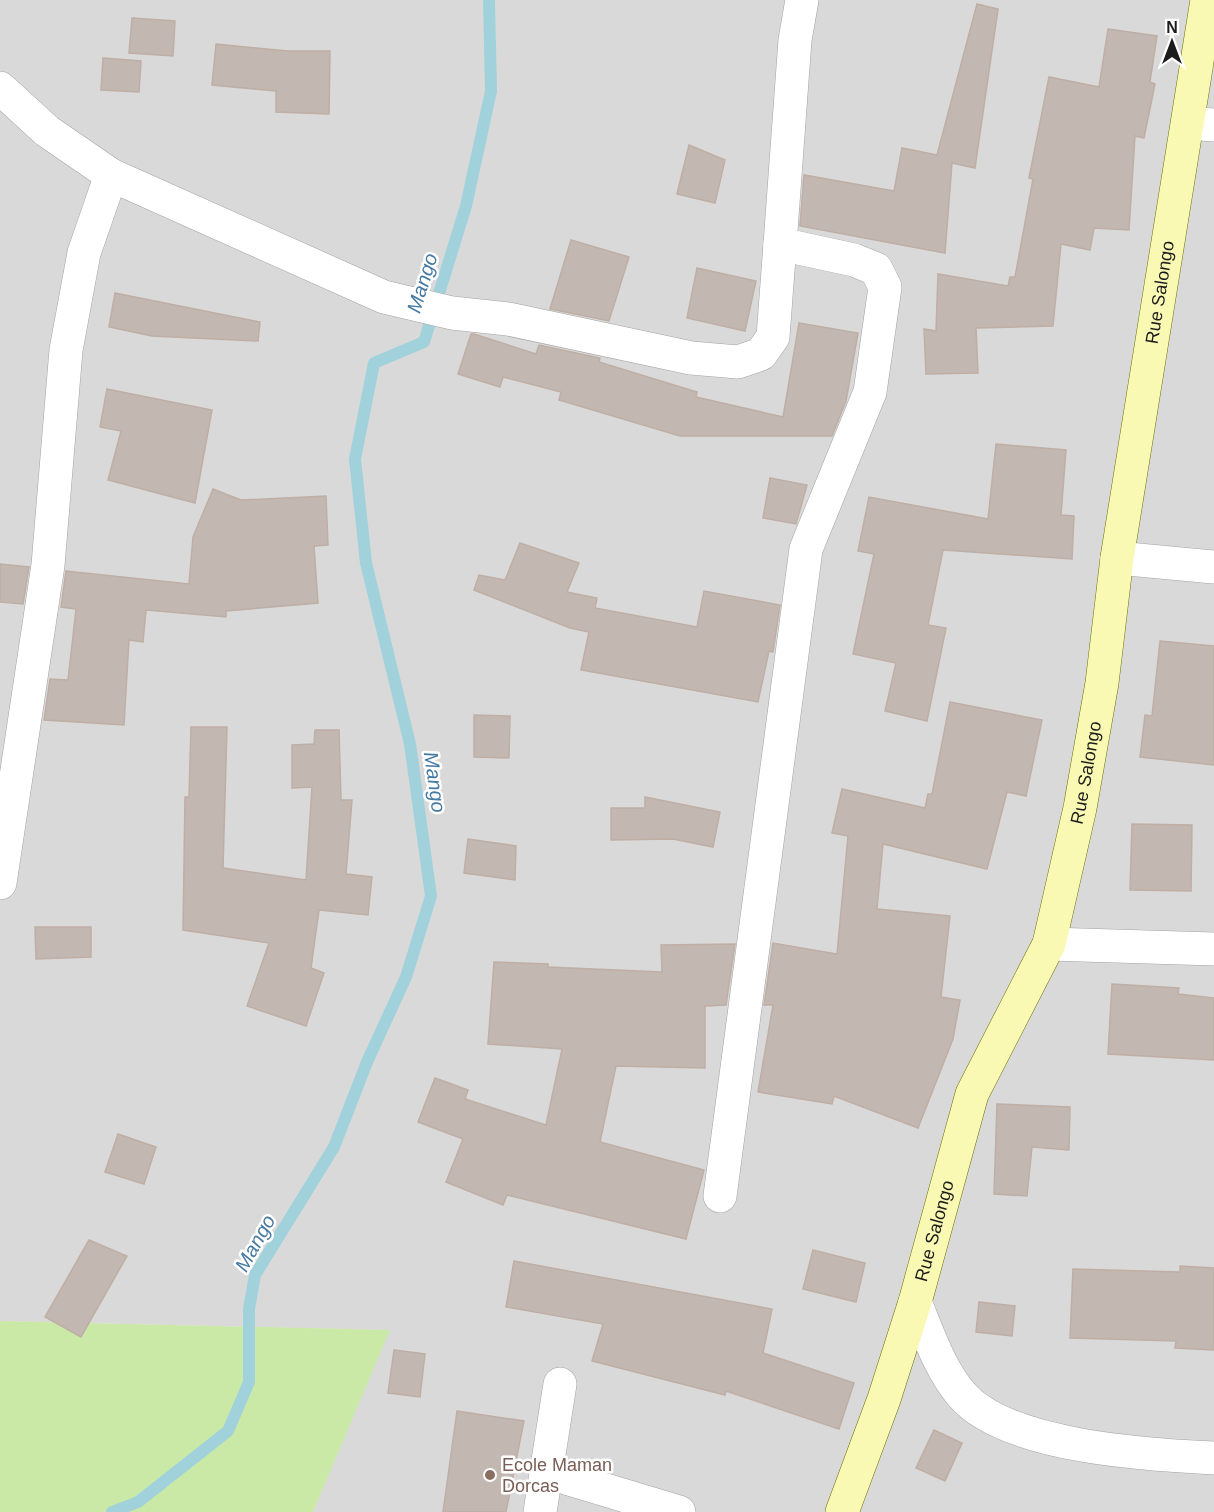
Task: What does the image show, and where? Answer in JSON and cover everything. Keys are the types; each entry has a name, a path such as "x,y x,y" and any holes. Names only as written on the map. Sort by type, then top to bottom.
{"street":[{"path":"0,88 47,131 111,175 384,297 452,313 508,319 691,358 738,362 761,354 772,337 795,40 802,0"},
{"name":"Rue Salongo","path":"842,1512 884,1399 915,1302 972,1094 1049,944 1080,808 1102,683 1117,558 1201,124 1207,0"},
{"path":"0,883 48,565 66,350 84,253 111,175"},
{"path":"720,1196 806,549 870,392 885,287 876,269 854,260 780,244"},
{"path":"1117,558 1214,567"},
{"path":"1049,944 1214,950"},
{"path":"915,1302 940,1361 962,1396 988,1415 1026,1431 1084,1447 1214,1458"},
{"path":"540,1512 560,1383"},
{"path":"546,1472 679,1512"}],"shaded area":[{"path":"0,0 1214,0 1214,1512 313,1512 389,1330 0,1321"}],"green space":[{"path":"0,1321 390,1330 313,1512 0,1512"}],"building":[{"path":"977,4 998,9 975,168 952,163 945,253 800,226 804,175 894,191 902,148 937,155"},
{"path":"132,18 175,21 173,56 129,53"},
{"path":"1108,29 1157,36 1150,82 1155,84 1144,138 1135,136 1129,230 1094,228 1090,250 1061,244 1053,326 976,328 978,373 926,374 924,329 936,331 938,274 1008,286 1010,277 1015,277 1033,179 1029,178 1049,77 1099,87"},
{"path":"216,44 288,51 330,51 329,114 276,112 276,91 212,85"},
{"path":"103,58 141,61 139,92 101,90"},
{"path":"689,145 725,160 715,203 677,194"},
{"path":"571,240 629,257 609,321 550,309"},
{"path":"697,268 756,281 745,331 687,318"},
{"path":"115,293 260,322 258,341 152,336 109,327"},
{"path":"799,323 858,333 846,401 832,436 680,436 559,400 561,392 503,377 500,387 458,374 471,334 474,334 536,354 539,345 600,358 599,362 697,392 696,397 783,417"},
{"path":"107,389 212,410 195,503 108,480 121,431 100,427"},
{"path":"996,444 1066,450 1061,515 1074,516 1072,559 943,550 928,625 946,628 927,721 885,711 896,663 853,654 874,554 858,551 869,497 988,519"},
{"path":"770,478 807,485 796,524 763,518"},
{"path":"213,489 241,500 326,496 328,545 314,546 318,603 226,611 226,617 146,610 143,642 129,640 124,725 44,720 50,679 68,680 76,609 61,607 66,571 189,584 193,537"},
{"path":"520,543 579,563 567,592 597,598 595,608 697,627 704,591 780,605 773,652 769,651 758,702 581,670 589,632 570,628 474,590 479,575 505,580"},
{"path":"0,564 29,567 23,604 0,602"},
{"path":"1160,641 1214,646 1214,765 1140,757 1145,715 1152,716"},
{"path":"950,702 1042,720 1026,796 1007,792 987,869 883,844 877,909 950,916 941,997 960,1000 953,1039 918,1128 834,1096 832,1104 758,1092 773,1005 764,1005 773,943 837,954 848,836 832,833 842,789 925,808 928,794 932,794"},
{"path":"474,715 510,716 509,758 474,757"},
{"path":"191,727 227,727 223,868 306,880 312,787 292,788 292,745 314,744 315,730 339,730 341,800 352,800 346,874 372,877 368,915 319,910 311,968 324,973 306,1026 247,1006 269,943 183,930 185,797 189,797"},
{"path":"645,797 720,812 713,847 673,839 611,840 611,808 645,808"},
{"path":"1132,824 1192,825 1191,891 1130,890"},
{"path":"468,839 516,846 515,880 464,873"},
{"path":"35,927 91,927 91,957 36,959"},
{"path":"735,944 726,1005 705,1006 705,1068 616,1066 600,1142 704,1170 686,1239 507,1195 503,1205 446,1182 463,1139 418,1122 435,1078 468,1090 465,1099 546,1125 562,1049 488,1044 494,962 662,972 661,945"},
{"path":"1112,984 1179,988 1178,994 1214,998 1214,1060 1108,1054"},
{"path":"997,1104 1070,1107 1069,1150 1032,1147 1027,1196 994,1194"},
{"path":"118,1134 156,1147 144,1184 105,1172"},
{"path":"89,1240 127,1256 81,1337 45,1317"},
{"path":"813,1250 865,1263 856,1302 803,1289"},
{"path":"514,1261 772,1309 763,1353 854,1383 839,1429 726,1391 725,1395 592,1361 603,1324 506,1307"},
{"path":"1180,1266 1214,1268 1214,1350 1175,1348 1176,1341 1070,1338 1073,1269 1180,1272"},
{"path":"979,1302 1015,1306 1012,1336 976,1332"},
{"path":"394,1350 425,1354 420,1397 388,1393"},
{"path":"457,1411 524,1421 506,1512 443,1512"},
{"path":"934,1430 962,1443 945,1481 916,1468"}],"waterway":[{"name":"Mango","path":"112,1512 138,1502 228,1431 249,1382 249,1309 255,1275 334,1147 367,1062 406,977 431,896 410,744 366,563 355,459 374,363 424,342 466,206 491,91 489,0"}],"place":[{"name":"Ecole Maman Dorcas","path":"490,1475"}]}
